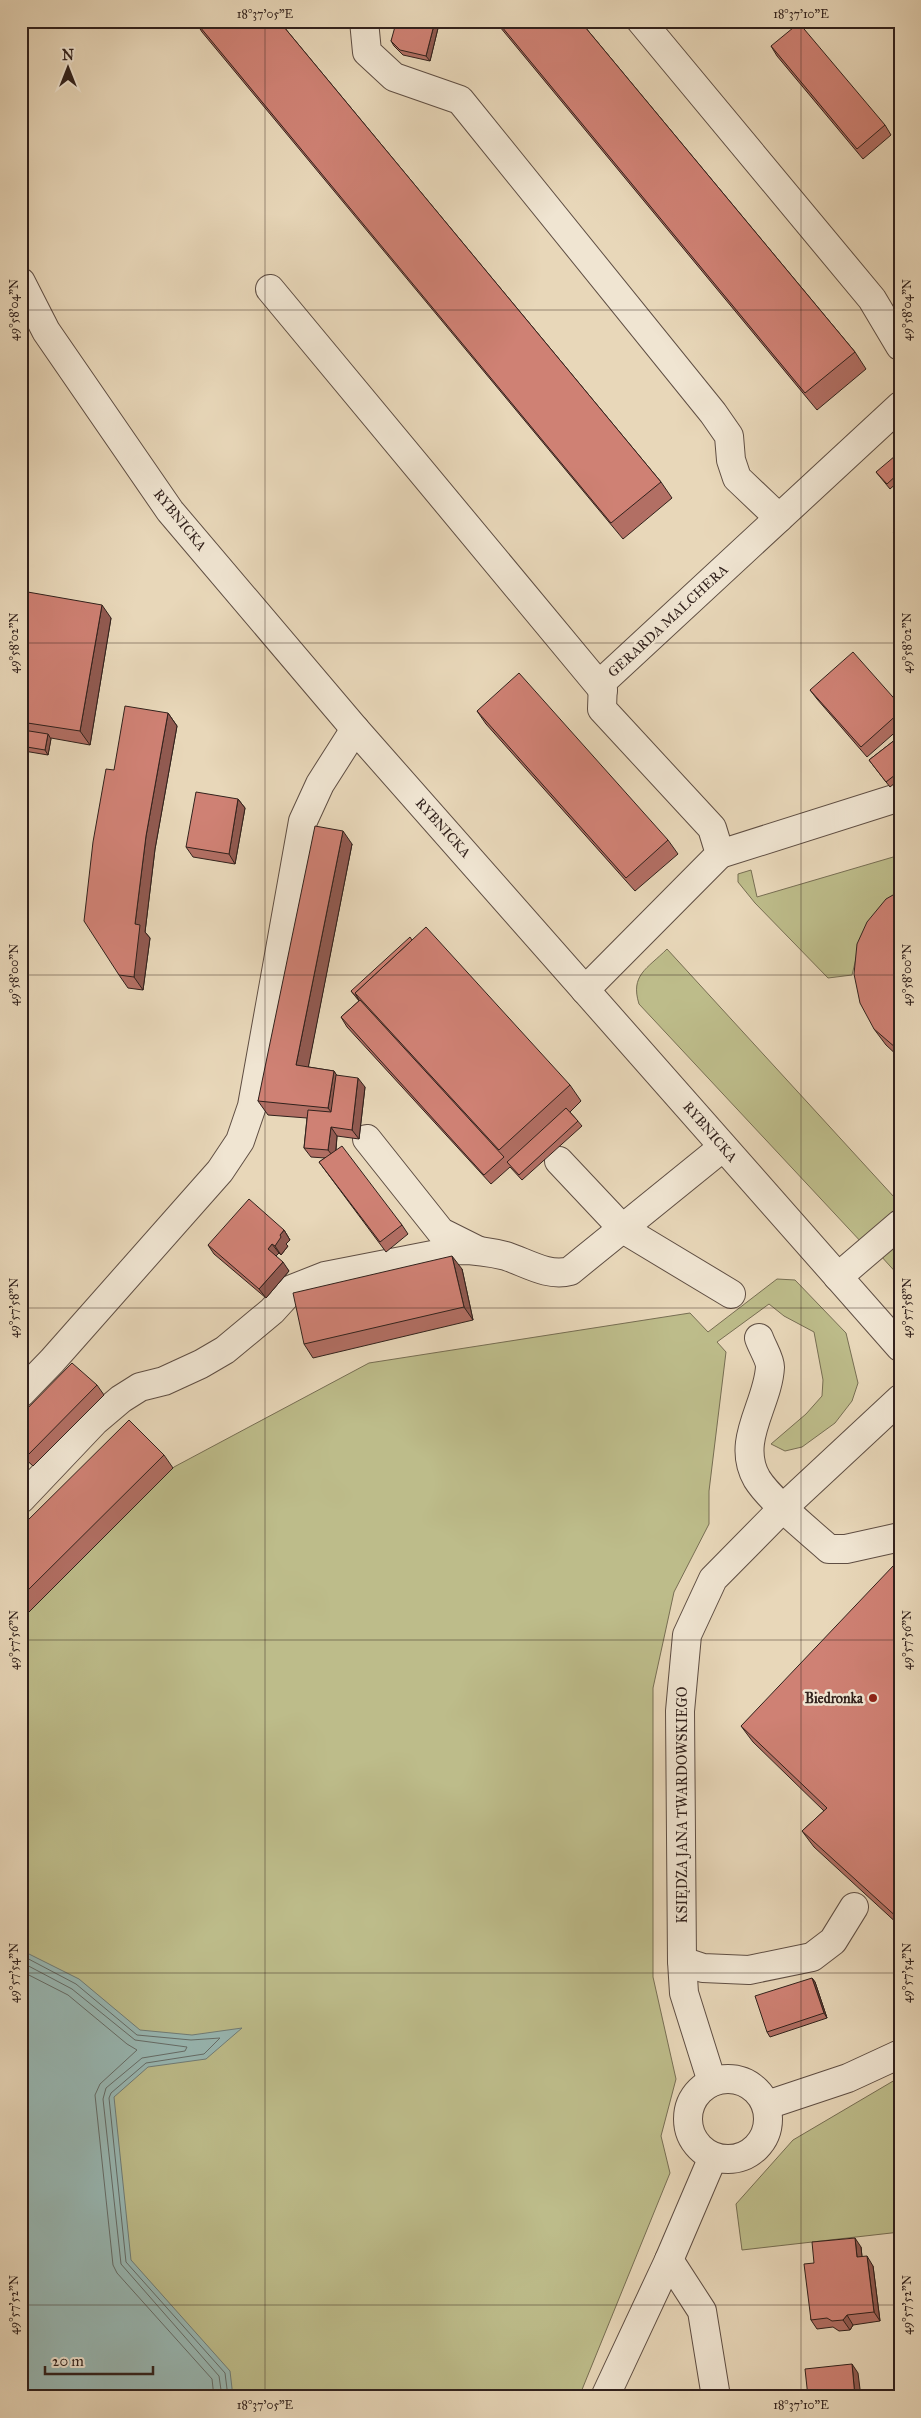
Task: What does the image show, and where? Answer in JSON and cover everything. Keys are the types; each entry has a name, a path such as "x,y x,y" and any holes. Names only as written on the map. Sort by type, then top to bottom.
{"street":[{"path":"364,21 367,52 394,77 460,100 713,412 729,436 731,460 737,478 779,518"},
{"path":"640,21 872,299 900,346"},
{"name":"RYBNICKA","path":"21,282 46,330 170,511 355,729 900,1347"},
{"path":"270,289 603,690"},
{"name":"GERARDA MALCHERA","path":"720,854 712,828 602,709 603,681 900,406"},
{"path":"21,1393 59,1354 220,1171 240,1141 252,1106 303,821 320,784 355,729"},
{"path":"585,990 720,854 900,797"},
{"path":"367,1139 441,1232 477,1250 506,1256 558,1274 570,1271 723,1147"},
{"path":"559,1161 622,1229 731,1294"},
{"path":"838,1277 900,1224"},
{"path":"21,1499 95,1421 121,1399 140,1388 164,1381 201,1364 225,1350 272,1311 292,1289 325,1276 431,1254 477,1250"},
{"path":"759,1338 770,1365 766,1388 750,1440 751,1464 758,1480 829,1549 846,1549 900,1537"},
{"name":"KSIĘDZA JANA TWARDOWSKIEGO","path":"712,2082 684,1993 682,1961 680,1711 687,1635 713,1579 784,1507 900,1399"},
{"path":"682,1961 703,1968 749,1970 812,1957 833,1940 854,1907"},
{"path":"766,2104 848,2078 900,2054"},
{"path":"738,2079 760,2093 766,2104 769,2117 768,2130 762,2142 753,2152 741,2158 729,2160 713,2157 703,2151 694,2141 688,2128 688,2114 692,2101 700,2090 712,2082 738,2079"},
{"path":"605,2397 669,2260 713,2157"},
{"path":"669,2260 702,2311 716,2397"}],"shaded area":[{"path":"900,855 900,893 860,942 852,975 828,978 755,903 738,882 738,874 751,870 757,897"},
{"path":"667,949 894,1197 900,1192 900,1216 863,1244 639,1004 637,986 642,973"},
{"path":"900,1237 900,1277 880,1255"},
{"path":"777,1279 795,1280 846,1333 858,1383 852,1401 835,1423 802,1447 785,1451 771,1444 806,1414 822,1396 823,1380 814,1332 784,1316 769,1304 717,1342 726,1352 709,1491 709,1524 674,1592 653,1688 653,1977 676,2079 661,2136 670,2173 579,2397 21,2397 21,1619 174,1467 369,1363 690,1313 708,1332"},
{"path":"900,2077 900,2232 742,2250 736,2204 793,2140"}],"water":[{"path":"21,1950 79,1979 140,2030 192,2035 242,2028 206,2059 148,2067 114,2097 131,2260 230,2371 233,2397 21,2397"}],"building":[{"path":"195,21 279,21 661,482 611,523"},
{"path":"400,21 435,21 426,56 400,50 391,41 396,23"},
{"path":"497,21 580,21 855,352 805,393"},
{"path":"799,23 885,125 857,149 771,46"},
{"path":"895,456 900,461 900,472 887,484 876,472"},
{"path":"900,527 900,540 893,532"},
{"path":"22,591 102,605 80,731 21,722"},
{"path":"853,652 900,705 900,712 861,747 810,690"},
{"path":"519,673 668,840 626,878 477,711"},
{"path":"125,706 168,713 146,836 135,924 140,925 134,977 119,975 84,921 93,842 106,769 114,770"},
{"path":"23,730 48,734 45,750 21,746"},
{"path":"900,736 900,771 886,782 869,760"},
{"path":"196,792 238,799 229,854 186,847"},
{"path":"315,826 343,831 296,1065 334,1071 328,1108 258,1101"},
{"path":"900,891 900,1050 874,1029 860,1003 854,974 857,944 867,922 886,899"},
{"path":"426,927 570,1085 499,1150 355,993"},
{"path":"410,937 412,940 355,993 359,1000 351,991"},
{"path":"360,1000 504,1157 484,1175 341,1017"},
{"path":"336,1075 358,1078 352,1130 331,1127 328,1150 304,1148 308,1110 331,1112"},
{"path":"566,1108 578,1121 519,1175 507,1162"},
{"path":"342,1146 402,1225 380,1242 319,1162"},
{"path":"249,1199 284,1230 275,1246 272,1244 268,1249 283,1262 259,1289 208,1245"},
{"path":"452,1256 464,1307 304,1344 293,1293"},
{"path":"72,1363 97,1385 26,1457 21,1452 21,1415"},
{"path":"129,1420 164,1455 21,1597 21,1527"},
{"path":"894,1565 900,1571 900,1920 802,1831 827,1808 741,1726"},
{"path":"812,1978 824,2013 767,2032 755,1996"},
{"path":"855,2238 857,2257 867,2256 874,2312 847,2315 843,2320 832,2321 827,2318 811,2320 804,2264 814,2263 812,2242"},
{"path":"852,2364 855,2397 808,2397 805,2369"}],"place":[{"name":"Biedronka","path":"873,1698"}]}
